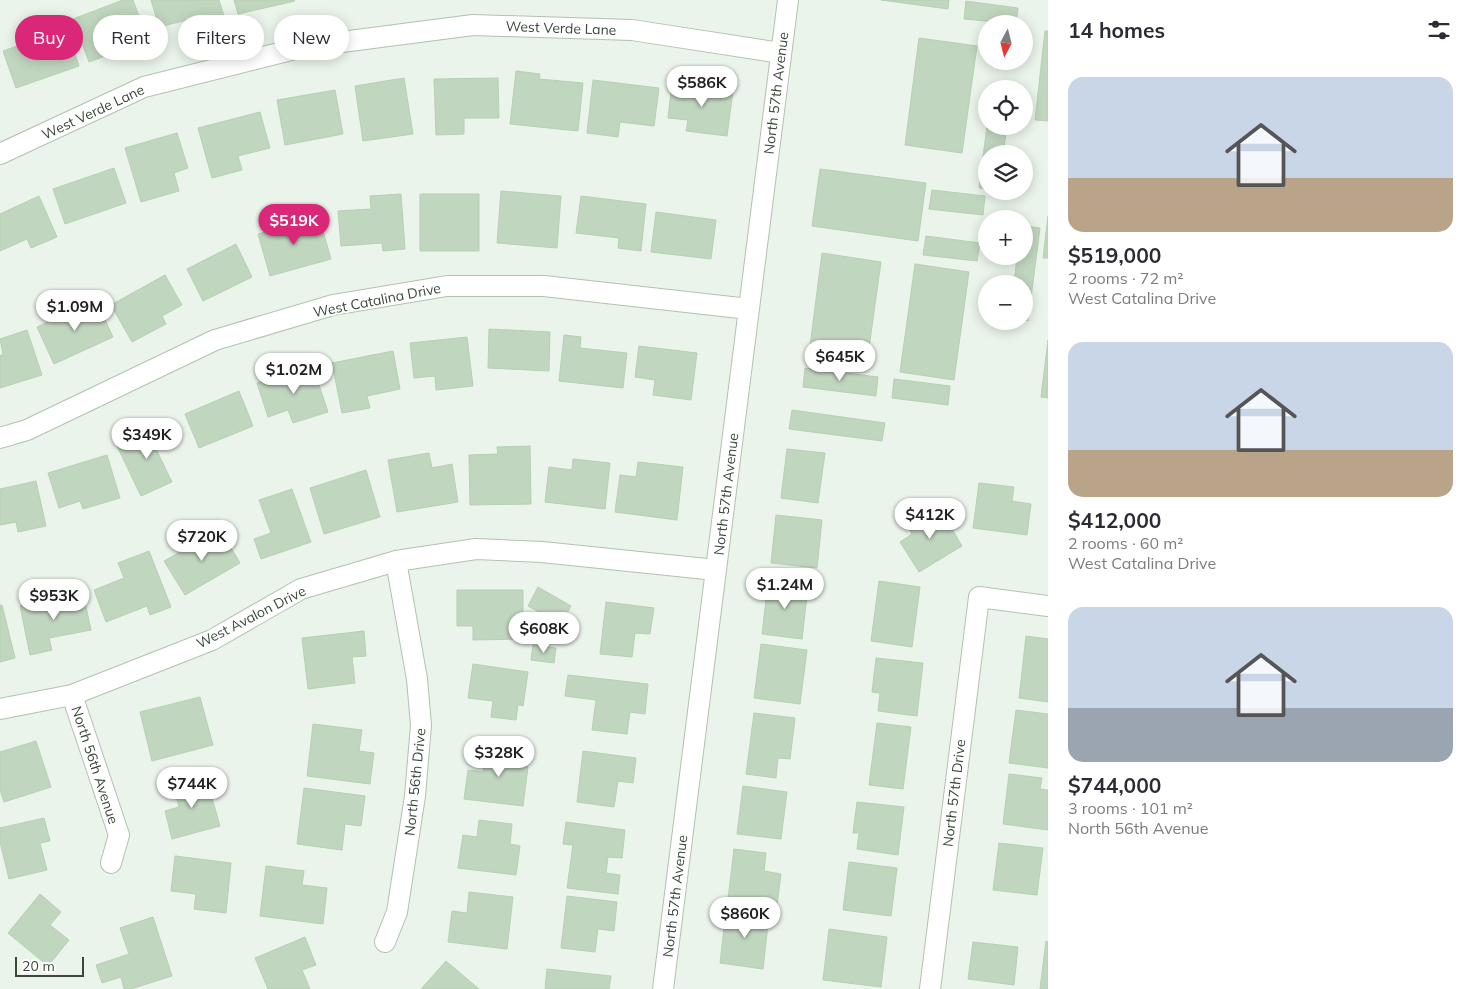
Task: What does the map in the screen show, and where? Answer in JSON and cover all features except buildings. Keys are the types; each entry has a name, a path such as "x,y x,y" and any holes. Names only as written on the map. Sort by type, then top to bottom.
{"street":[{"name":"North 57th Avenue","path":"664,989 788,0"},
{"name":"West Verde Lane","path":"0,154 144,87 302,47 473,24 632,30 781,53"},
{"name":"West Catalina Drive","path":"0,438 27,430 215,340 333,306 447,286 544,286 748,309"},
{"name":"West Avalon Drive","path":"0,709 72,695 212,640 301,589 396,561 476,549 542,552 716,570"},
{"name":"North 56th Drive","path":"385,942 397,912 415,796 421,725 417,679 396,561"},
{"name":"North 57th Drive","path":"930,989 979,597 1048,606"},
{"name":"North 56th Avenue","path":"72,695 118,835 112,863"}]}
